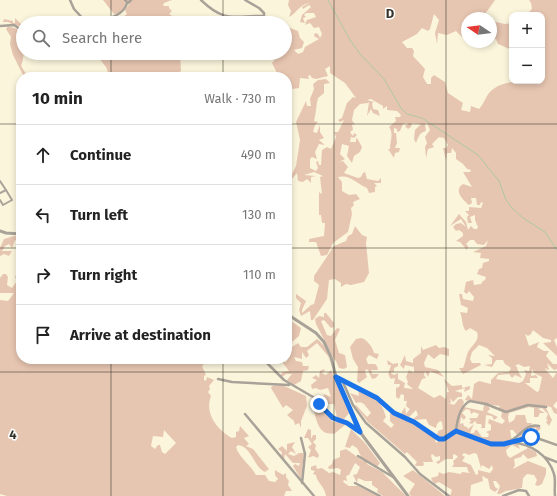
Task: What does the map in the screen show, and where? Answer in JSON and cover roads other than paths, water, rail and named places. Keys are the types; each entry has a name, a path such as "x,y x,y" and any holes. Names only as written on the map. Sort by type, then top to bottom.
{"street":[{"path":"70,0 74,9 80,16"},
{"path":"115,16 126,8 126,1 131,0"},
{"path":"201,0 216,13 224,16 264,16 264,13 259,8 245,0"},
{"path":"0,26 14,25 16,26"},
{"path":"0,181 12,200 3,206 0,200"},
{"path":"0,193 6,190"},
{"path":"0,231 16,234"},
{"path":"292,317 316,333 324,342 331,357 336,377 360,432 408,496"},
{"path":"268,364 289,385 313,397 333,418 347,423 360,432"},
{"path":"336,377 377,398 389,409 414,422 435,438 444,439 456,431 462,408 470,401 486,404 506,412 528,405 546,407"},
{"path":"218,379 232,382 289,385"},
{"path":"342,379 353,405 366,423 405,457 420,474 449,496"},
{"path":"245,414 314,496"},
{"path":"511,442 530,426 539,426"},
{"path":"456,431 491,444 511,442 534,437 557,445"},
{"path":"301,438 305,454 302,483"},
{"path":"511,442 528,445 544,457 557,462"},
{"path":"358,456 395,478"},
{"path":"544,457 554,474 555,496"},
{"path":"355,483 380,496"},
{"path":"503,496 519,490 526,491 532,496"}],"waterway":[{"path":"328,0 350,40 360,54 384,79 401,108 407,114 422,118 478,155 499,181 506,200 512,208 523,218 545,232 557,250"}]}
